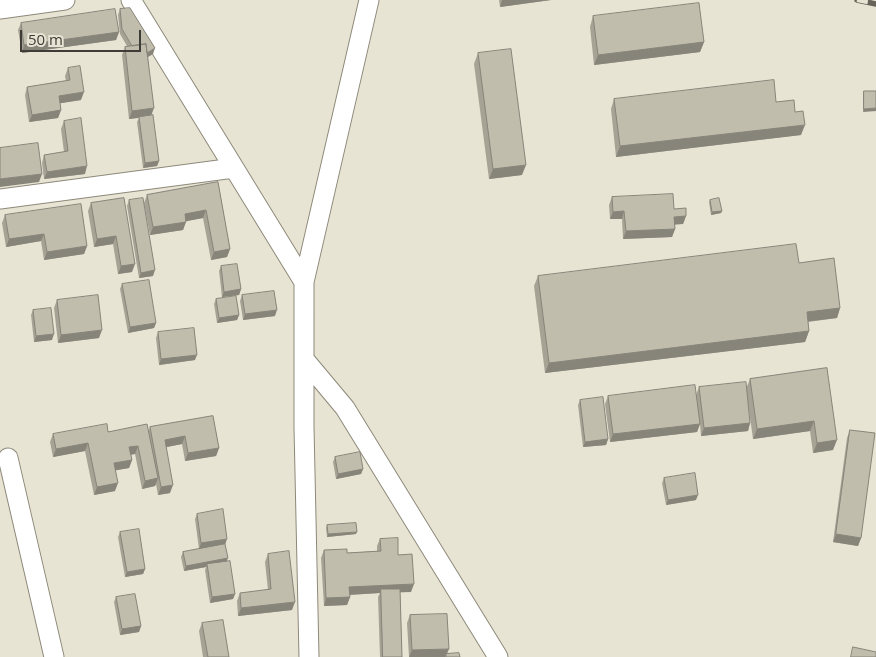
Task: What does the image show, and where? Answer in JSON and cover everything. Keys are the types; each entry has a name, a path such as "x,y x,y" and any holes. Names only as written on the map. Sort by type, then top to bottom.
{"street":[{"path":"0,9 65,0"},
{"path":"131,0 304,282"},
{"path":"309,657 304,427 304,282 369,0"},
{"path":"0,199 234,168"},
{"path":"304,359 345,408 498,657"},
{"path":"8,458 54,657"}],"building":[{"path":"699,3 704,42 598,55 593,16"},
{"path":"130,8 155,48 147,53 146,44 132,46 122,29 120,9"},
{"path":"115,9 119,32 24,45 21,23"},
{"path":"146,44 154,108 132,111 125,47"},
{"path":"511,49 526,165 493,169 478,53"},
{"path":"80,66 84,92 59,96 61,110 32,115 27,87 70,80 68,68"},
{"path":"774,80 776,102 794,100 795,112 803,111 805,125 620,146 614,99"},
{"path":"864,91 876,91 876,108 864,109"},
{"path":"153,115 159,161 145,163 139,117"},
{"path":"81,118 87,166 47,172 44,155 68,151 64,121"},
{"path":"38,143 42,174 0,179 0,148"},
{"path":"218,182 230,249 214,252 206,210 185,214 186,222 153,227 147,195"},
{"path":"673,194 674,209 686,208 686,216 674,217 675,229 626,231 624,211 613,212 612,197"},
{"path":"124,198 135,264 121,266 116,236 97,239 91,203"},
{"path":"143,198 155,270 141,273 129,200"},
{"path":"719,198 722,211 712,212 710,200"},
{"path":"81,204 87,246 47,252 44,234 9,239 5,215"},
{"path":"796,244 799,263 834,258 840,308 807,312 809,331 549,363 538,276"},
{"path":"237,264 241,289 224,292 221,266"},
{"path":"149,280 156,323 130,327 122,284"},
{"path":"274,291 277,310 245,314 242,295"},
{"path":"98,295 102,330 61,335 57,300"},
{"path":"236,296 239,315 219,318 216,299"},
{"path":"51,308 54,334 36,336 33,310"},
{"path":"194,328 197,355 161,359 158,332"},
{"path":"827,368 837,440 817,443 814,421 757,429 750,379"},
{"path":"746,382 750,423 704,428 699,387"},
{"path":"695,385 700,424 613,434 608,396"},
{"path":"603,397 608,439 585,442 580,400"},
{"path":"213,416 219,448 188,453 185,436 165,440 173,485 161,487 150,427"},
{"path":"107,424 108,432 147,424 158,478 145,481 138,446 129,447 132,460 114,463 118,483 97,487 88,443 56,449 53,434"},
{"path":"850,430 875,433 861,538 836,534"},
{"path":"360,452 363,469 338,474 335,457"},
{"path":"695,473 698,495 668,500 664,478"},
{"path":"223,509 227,539 201,543 197,514"},
{"path":"356,523 357,532 328,534 327,525"},
{"path":"139,529 145,569 127,572 120,532"},
{"path":"398,538 398,555 412,554 414,584 349,587 350,597 326,598 324,550 347,549 347,553 381,551 380,539"},
{"path":"225,544 228,558 186,566 183,552"},
{"path":"289,551 295,602 241,608 240,593 271,589 268,554"},
{"path":"230,561 235,594 212,597 207,564"},
{"path":"381,589 400,589 402,657 383,657"},
{"path":"135,594 141,626 122,629 116,597"},
{"path":"447,614 449,649 412,650 410,615"},
{"path":"223,620 229,657 208,657 202,623"},
{"path":"853,647 876,652 876,657 851,657"},
{"path":"459,653 460,657 446,657 446,654"}],"railway":[{"path":"857,0 876,4"}]}
